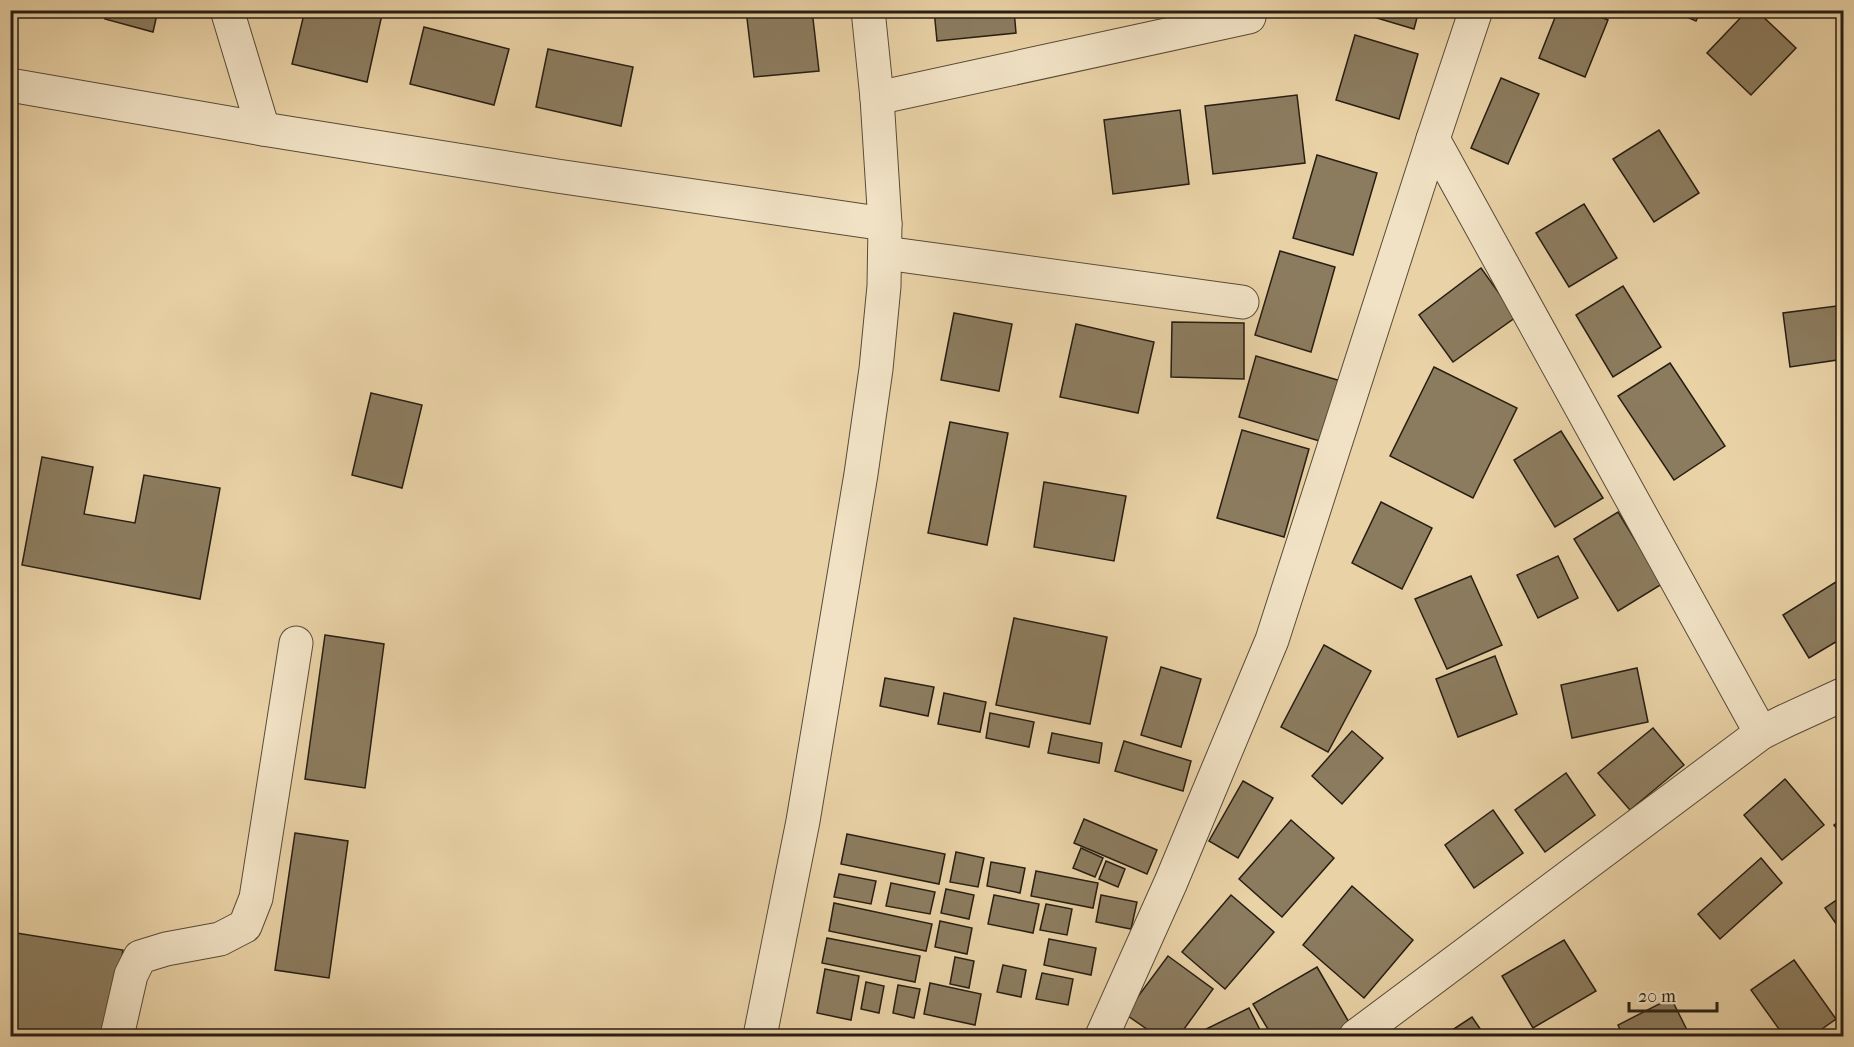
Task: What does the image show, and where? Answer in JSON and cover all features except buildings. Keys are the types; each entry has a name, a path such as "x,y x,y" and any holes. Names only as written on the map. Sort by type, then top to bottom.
{"street":[{"path":"227,10 262,129"},
{"path":"760,1036 803,821 861,474 876,369 885,238 877,98 868,10"},
{"path":"1102,1036 1171,882 1272,640 1476,10"},
{"path":"877,98 1249,17"},
{"path":"10,85 262,129 569,177 885,238 1242,302"},
{"path":"1433,139 1761,734"},
{"path":"117,1036 131,975 140,957 220,939 245,926 256,898 296,643"},
{"path":"1356,1036 1761,734 1844,694"}]}
